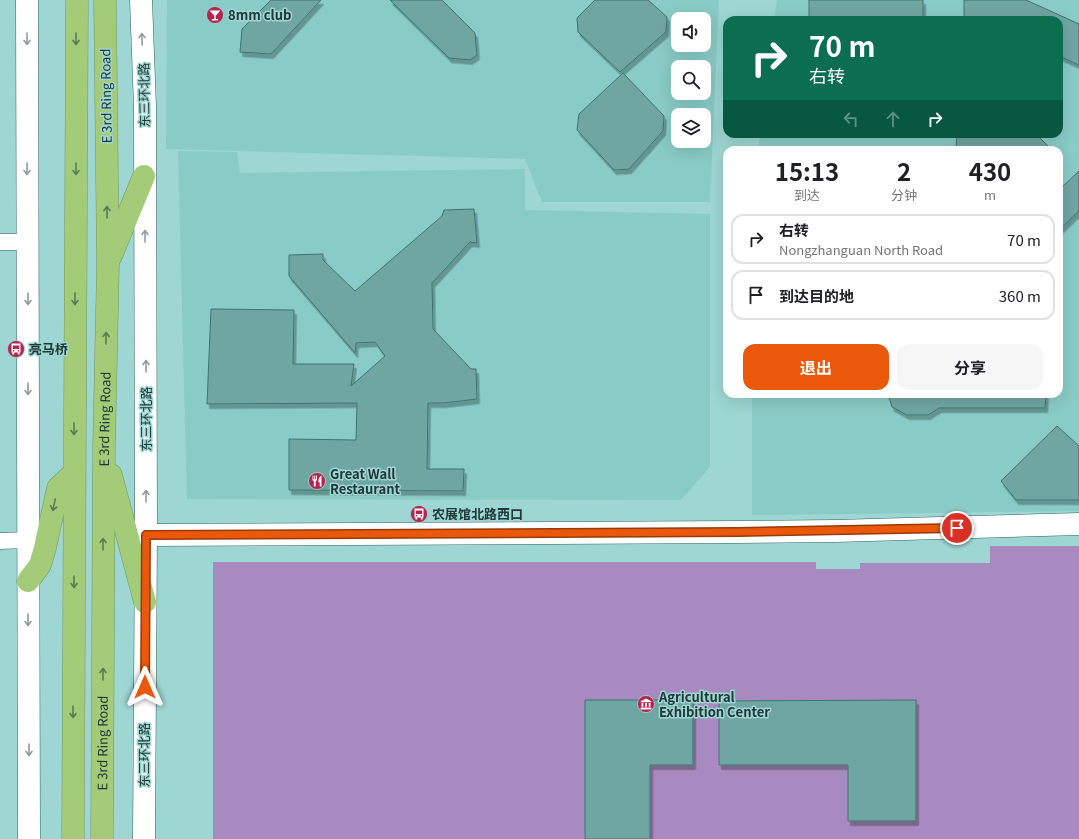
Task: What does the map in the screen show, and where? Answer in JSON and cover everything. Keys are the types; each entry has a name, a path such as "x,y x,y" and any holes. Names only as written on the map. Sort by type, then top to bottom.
{"highway":[{"path":"73,839 77,0"},
{"name":"E 3rd Ring Road","path":"102,839 104,447 108,265 105,0"},
{"path":"108,265 144,176"},
{"path":"104,447 145,602"},
{"path":"28,581 40,565 58,488 74,473"}],"street":[{"path":"27,0 29,839"},
{"name":"东三环北路","path":"141,0 145,107 146,535 144,839"},
{"path":"0,242 27,242"},
{"path":"146,535 836,531 1079,524"},
{"path":"0,540 28,540"}],"shaded area":[{"path":"167,0 719,0 710,202 542,202 525,159 166,149"},
{"path":"777,0 1079,0 1079,511 752,515 752,398 1063,398 1063,146 758,146 760,138 1063,138 1063,16 775,16"},
{"path":"178,151 237,152 240,173 525,169 525,210 710,214 710,467 681,500 187,499"},
{"name":"Agricultural Exhibition Center","path":"990,546 1079,546 1079,839 213,839 213,562 816,562 816,569 860,569 860,563 990,563"}],"building":[{"path":"271,0 321,0 271,54 240,52 242,29"},
{"path":"390,0 442,0 475,33 477,55 470,60 449,58"},
{"path":"595,0 648,0 667,17 666,32 620,72 578,32 577,18"},
{"path":"809,0 923,0 923,16 809,16"},
{"path":"964,0 1026,0 1061,16 964,16"},
{"path":"1063,17 1079,24 1079,65 1063,58"},
{"path":"623,73 664,116 663,131 629,169 614,170 577,130 579,114"},
{"path":"957,138 1040,138 1048,146 956,146"},
{"path":"1079,171 1079,211 1063,226 1063,186"},
{"path":"474,209 477,243 470,242 432,283 433,329 471,369 476,369 477,399 444,403 428,403 427,469 464,469 463,491 289,490 289,439 356,440 357,403 207,404 211,309 294,310 293,364 354,364 351,386 385,356 375,342 356,343 355,353 289,276 289,255 323,254 323,260 355,291 442,216 444,210"},
{"path":"889,398 1046,398 1045,408 939,408 928,415 907,415 892,407"},
{"path":"1057,426 1079,446 1079,500 1016,500 1001,481"},
{"path":"585,700 693,700 693,765 650,765 650,839 585,839"},
{"path":"916,700 916,821 848,821 848,765 719,765 719,701"}],"place":[{"name":"8mm club","path":"215,15"},
{"name":"亮马桥","path":"16,349"},
{"name":"Great Wall Restaurant","path":"317,481"},
{"name":"农展馆北路西口","path":"419,514"},
{"name":"Agricultural Exhibition Center","path":"646,704"}],"route":[{"path":"145,687 146,535 737,532 957,528"}]}
